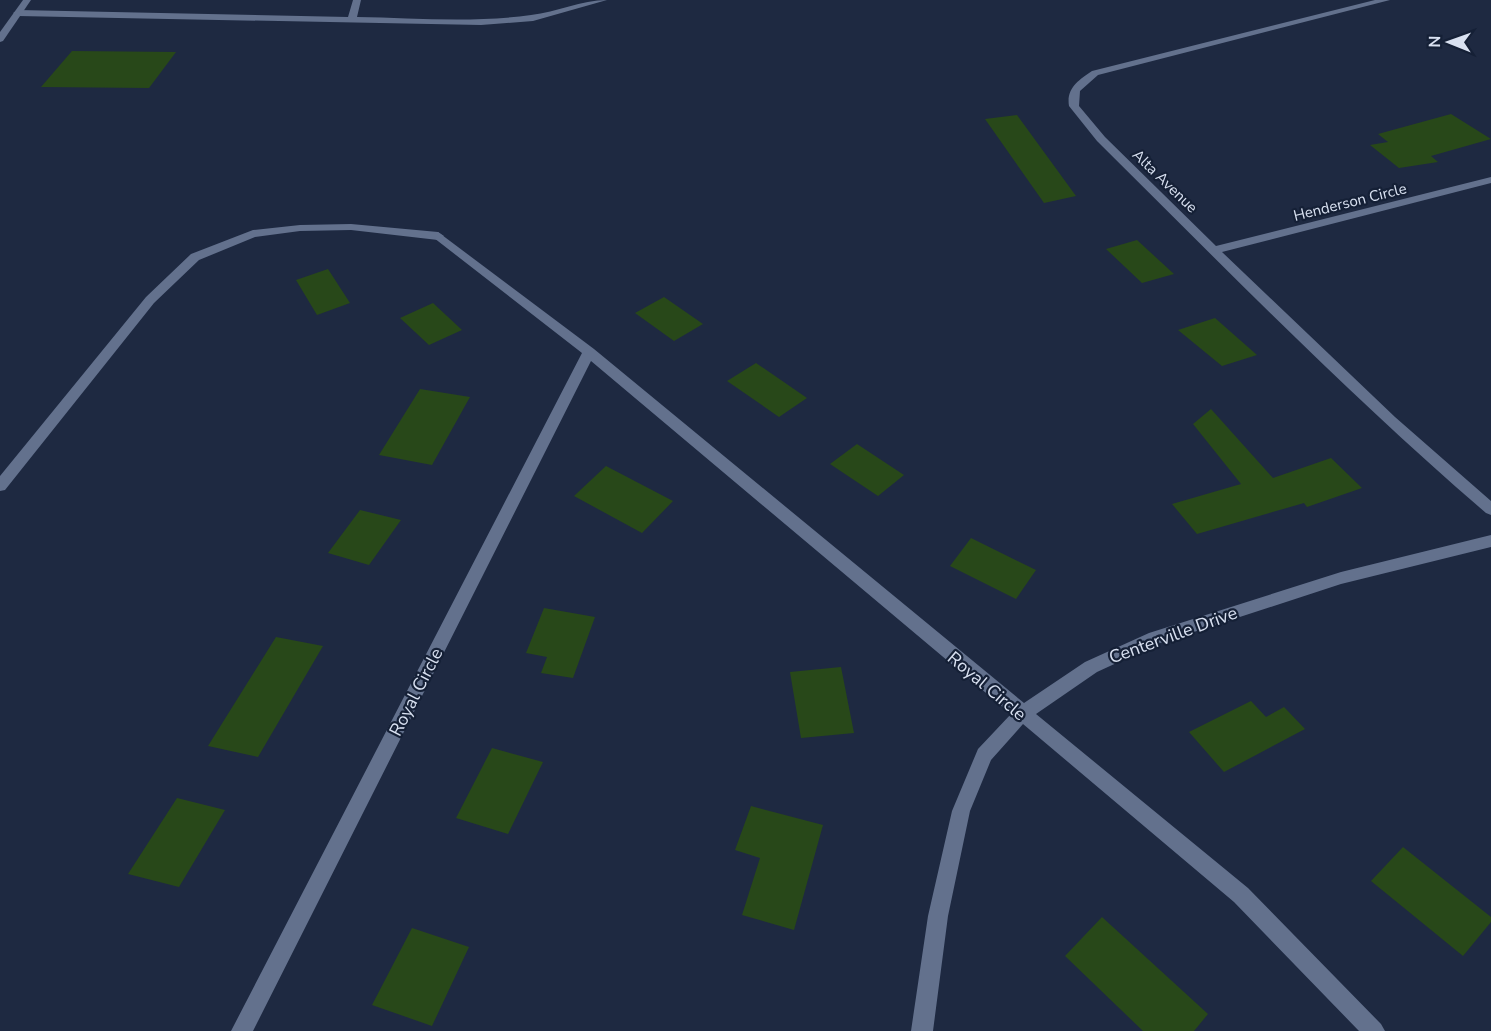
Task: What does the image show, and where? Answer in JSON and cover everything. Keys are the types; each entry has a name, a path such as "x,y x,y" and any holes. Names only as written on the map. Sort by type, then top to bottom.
{"street":[{"path":"0,39 27,0"},
{"path":"351,21 357,0"},
{"path":"18,13 429,23 507,21 558,13 603,0"},
{"name":"Alta Avenue","path":"1386,0 1095,73 1079,83 1072,96 1076,110 1101,139 1388,419 1491,509"},
{"name":"Henderson Circle","path":"1215,250 1491,180"},
{"name":"Royal Circle","path":"0,486 150,300 195,257 254,234 300,228 351,227 438,236 590,352 1241,895 1374,1031"},
{"name":"Royal Circle","path":"242,1031 590,352"},
{"name":"Centerville Drive","path":"922,1031 938,916 961,811 984,755 1022,714 1091,667 1155,638 1341,578 1491,541"}],"building":[{"path":"72,51 176,52 149,88 41,87"},
{"path":"1451,114 1491,139 1431,156 1438,162 1399,168 1370,145 1388,142 1378,134"},
{"path":"1017,115 1076,196 1044,203 985,119"},
{"path":"1137,240 1174,274 1142,283 1106,249"},
{"path":"328,269 350,303 317,315 296,280"},
{"path":"664,297 703,324 674,341 635,313"},
{"path":"433,303 462,330 429,345 400,318"},
{"path":"1215,318 1257,355 1222,366 1178,330"},
{"path":"756,363 807,398 779,417 727,381"},
{"path":"420,389 470,397 432,465 379,455"},
{"path":"1211,409 1273,478 1331,458 1362,488 1307,507 1304,503 1197,534 1172,504 1241,484 1193,424"},
{"path":"857,444 904,475 878,496 830,464"},
{"path":"606,466 673,501 642,533 574,496"},
{"path":"360,510 401,520 369,565 328,553"},
{"path":"971,538 1036,570 1016,599 950,566"},
{"path":"544,608 595,617 573,678 541,673 547,657 526,653"},
{"path":"276,637 323,646 258,757 208,746"},
{"path":"841,667 854,733 801,738 790,672"},
{"path":"1251,701 1266,717 1284,707 1305,729 1224,772 1189,732"},
{"path":"492,748 543,762 508,834 456,818"},
{"path":"177,798 225,810 179,887 128,874"},
{"path":"751,806 823,825 794,930 742,915 760,858 735,850"},
{"path":"1403,847 1491,917 1491,922 1463,956 1371,881"},
{"path":"1102,917 1208,1014 1194,1031 1143,1031 1065,956"},
{"path":"412,928 469,947 432,1026 372,1005"}]}
